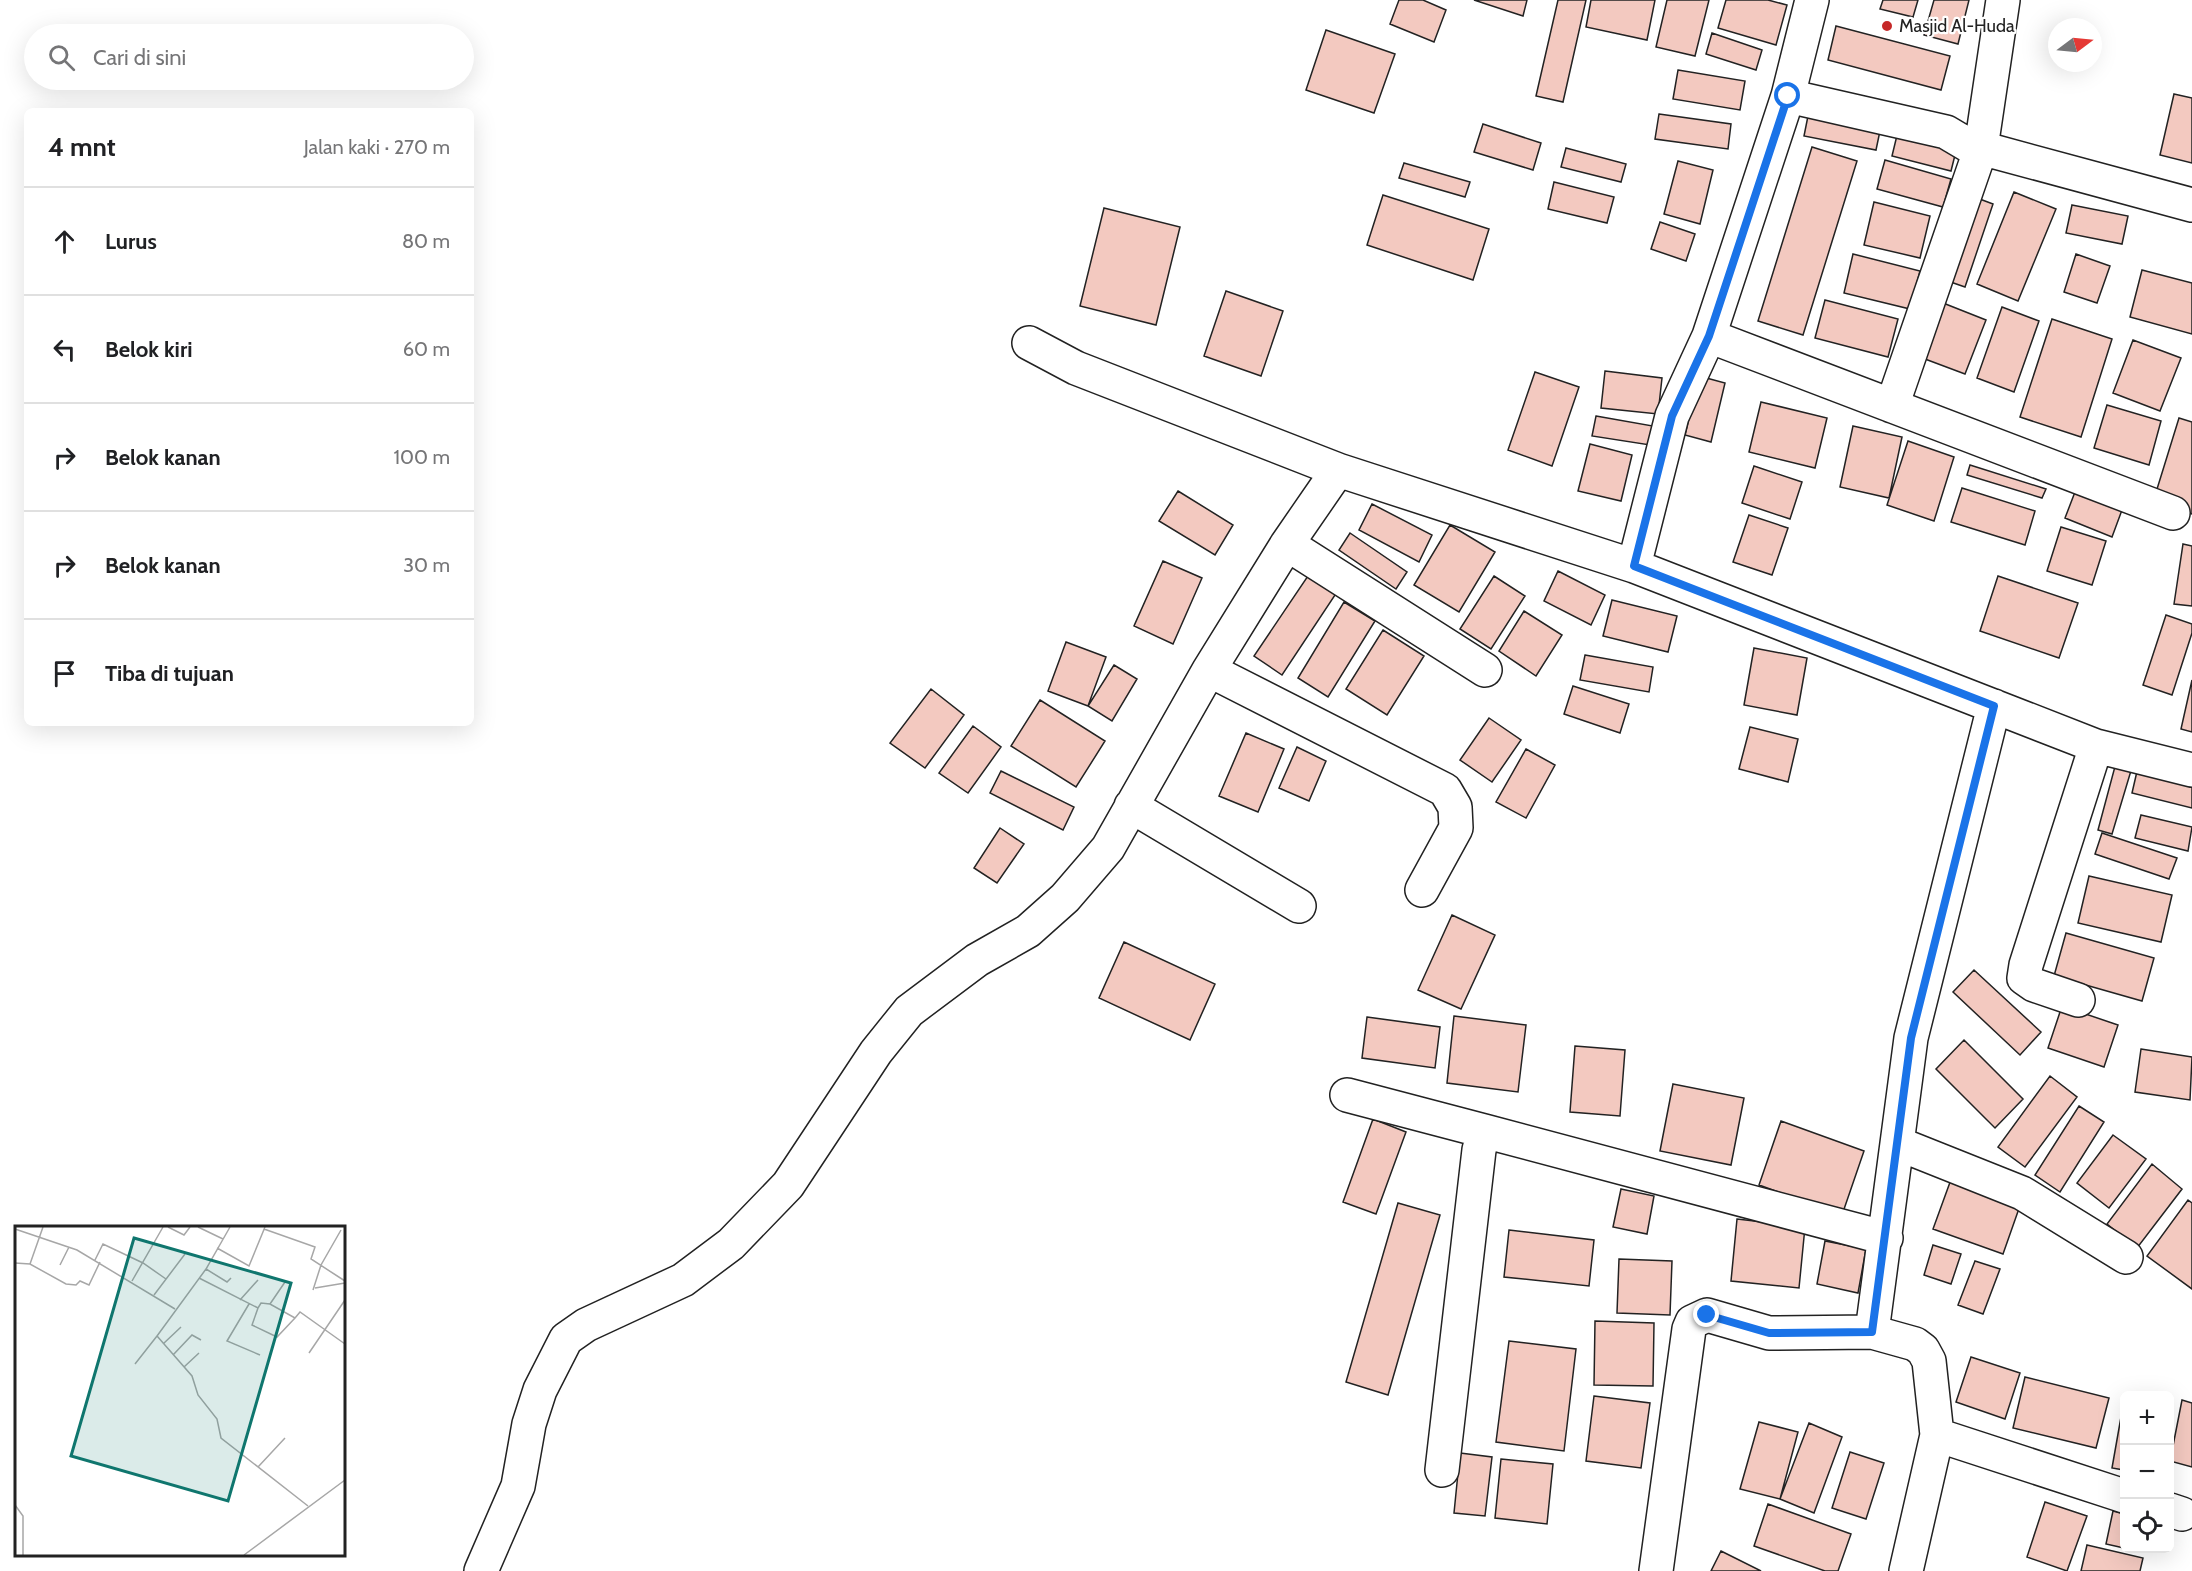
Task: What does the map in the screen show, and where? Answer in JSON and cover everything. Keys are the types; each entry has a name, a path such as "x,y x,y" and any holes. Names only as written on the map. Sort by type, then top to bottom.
{"street":[{"path":"1634,566 1672,416 1709,336 1788,96 1812,0"},
{"path":"1893,406 1981,147 2004,0"},
{"path":"1788,96 1946,132 1973,148 1981,147 2192,205"},
{"path":"1709,336 2173,513"},
{"path":"1029,343 1076,368 1338,470 1634,566 2096,747 2192,770"},
{"path":"481,1571 518,1486 529,1424 540,1390 566,1339 586,1325 683,1280 731,1244 788,1185 876,1052 909,1011 977,960 1036,925 1065,898 1108,848 1209,670 1287,544 1338,470"},
{"path":"1287,544 1485,670"},
{"path":"1209,670 1445,790 1455,807 1456,828 1422,890"},
{"path":"1872,1332 1899,1144 1911,1038 1994,706"},
{"path":"2078,1000 2034,985 2024,978 2026,965 2096,747"},
{"path":"1131,806 1299,906"},
{"path":"1347,1095 1886,1238"},
{"path":"1442,1470 1479,1150 1484,1131"},
{"path":"1899,1144 2022,1193 2126,1257"},
{"path":"1656,1571 1689,1329 1692,1322 1707,1315 1769,1333 1872,1332 1915,1344 1923,1350 1929,1361 1937,1436 1906,1571"},
{"path":"1937,1436 2120,1495"}],"building":[{"path":"1399,0 1423,0 1446,10 1434,42 1390,24"},
{"path":"1474,0 1527,0 1523,16"},
{"path":"1558,0 1586,0 1563,102 1536,96"},
{"path":"1591,0 1655,0 1647,40 1586,27"},
{"path":"1667,0 1709,0 1695,56 1656,47"},
{"path":"1726,0 1768,0 1787,5 1776,45 1718,28"},
{"path":"1883,0 1918,0 1913,17 1880,9"},
{"path":"1934,0 1969,0 1958,44 1924,35"},
{"path":"1836,26 1950,56 1941,90 1828,60"},
{"path":"1326,30 1395,54 1374,113 1306,90"},
{"path":"1712,33 1762,50 1756,70 1706,54"},
{"path":"1678,70 1745,81 1740,110 1673,99"},
{"path":"2174,94 2192,98 2192,163 2160,155"},
{"path":"1809,111 1881,126 1876,150 1804,136"},
{"path":"1659,114 1731,124 1728,149 1655,139"},
{"path":"1483,124 1541,143 1533,170 1474,152"},
{"path":"1899,127 1958,143 1951,171 1892,156"},
{"path":"1812,147 1857,161 1803,335 1758,321"},
{"path":"1566,148 1626,164 1621,182 1561,167"},
{"path":"1885,160 1951,179 1943,207 1877,189"},
{"path":"1678,161 1713,170 1700,224 1664,214"},
{"path":"1404,163 1470,182 1465,197 1399,178"},
{"path":"1554,182 1614,197 1607,223 1548,209"},
{"path":"2014,192 2056,209 2018,301 1977,284"},
{"path":"1383,195 1489,229 1473,280 1367,245"},
{"path":"1969,195 1993,204 1965,287 1939,278"},
{"path":"1874,202 1930,216 1920,258 1864,245"},
{"path":"2072,205 2128,216 2122,244 2066,233"},
{"path":"1104,208 1180,227 1156,325 1080,306"},
{"path":"1660,222 1695,234 1686,261 1651,249"},
{"path":"1853,254 1920,271 1910,309 1844,293"},
{"path":"2076,254 2110,266 2097,303 2064,292"},
{"path":"2142,270 2192,283 2192,334 2130,317"},
{"path":"1226,291 1283,311 1261,376 1204,356"},
{"path":"1825,300 1898,319 1888,357 1815,338"},
{"path":"1938,301 1986,320 1965,374 1917,356"},
{"path":"2002,307 2039,321 2014,392 1977,378"},
{"path":"2052,319 2112,339 2081,437 2020,417"},
{"path":"2133,340 2181,358 2160,411 2113,393"},
{"path":"1605,371 1662,378 1658,414 1601,408"},
{"path":"1535,372 1579,387 1552,466 1508,450"},
{"path":"1699,376 1725,383 1711,442 1685,435"},
{"path":"1761,402 1827,418 1815,468 1749,452"},
{"path":"2107,405 2161,421 2149,465 2094,448"},
{"path":"1596,416 1653,426 1650,445 1592,436"},
{"path":"2179,418 2192,422 2192,514 2153,502"},
{"path":"1853,426 1902,437 1889,498 1840,487"},
{"path":"1908,441 1954,457 1934,521 1887,505"},
{"path":"1590,444 1632,455 1621,501 1578,491"},
{"path":"1970,465 2046,489 2042,498 1967,475"},
{"path":"1754,466 1802,482 1790,519 1742,503"},
{"path":"1962,488 2035,511 2025,545 1951,522"},
{"path":"1178,491 1233,525 1215,555 1159,521"},
{"path":"2075,492 2122,510 2112,537 2065,518"},
{"path":"1372,504 1432,535 1419,562 1359,530"},
{"path":"1749,515 1788,528 1772,575 1733,562"},
{"path":"1450,525 1495,552 1459,612 1414,585"},
{"path":"2061,527 2106,541 2092,585 2047,571"},
{"path":"1350,533 1407,572 1396,589 1339,550"},
{"path":"2183,544 2192,546 2192,606 2174,604"},
{"path":"1163,561 1202,578 1173,644 1134,626"},
{"path":"1316,564 1343,583 1282,675 1254,656"},
{"path":"1558,571 1605,595 1591,625 1544,601"},
{"path":"1494,576 1525,596 1491,649 1460,629"},
{"path":"1998,576 2078,603 2059,658 1980,631"},
{"path":"1612,600 1677,616 1668,652 1603,636"},
{"path":"1344,602 1375,621 1328,697 1298,678"},
{"path":"1524,611 1562,635 1536,676 1499,651"},
{"path":"2166,615 2192,624 2192,633 2172,695 2143,685"},
{"path":"1383,630 1424,656 1387,715 1346,689"},
{"path":"1066,642 1106,657 1088,706 1048,691"},
{"path":"1754,648 1807,658 1797,715 1744,705"},
{"path":"1585,655 1653,667 1649,692 1580,680"},
{"path":"1114,665 1137,679 1112,721 1088,706"},
{"path":"2192,680 2192,732 2181,729"},
{"path":"1573,686 1629,704 1620,733 1564,714"},
{"path":"931,689 964,715 925,768 890,743"},
{"path":"1040,700 1105,741 1076,787 1011,746"},
{"path":"1489,718 1521,740 1492,782 1460,760"},
{"path":"973,726 1001,747 968,793 939,773"},
{"path":"1750,727 1798,739 1788,782 1739,769"},
{"path":"1246,733 1284,749 1258,812 1219,796"},
{"path":"1297,747 1326,761 1309,801 1279,788"},
{"path":"1526,749 1555,765 1526,818 1496,802"},
{"path":"2117,759 2133,764 2112,834 2098,830"},
{"path":"2138,767 2192,780 2192,808 2132,793"},
{"path":"1001,771 1074,807 1063,830 990,793"},
{"path":"2141,815 2192,827 2188,851 2135,838"},
{"path":"1000,828 1024,844 997,883 974,868"},
{"path":"2102,833 2177,858 2169,879 2095,854"},
{"path":"2089,876 2172,895 2161,942 2078,923"},
{"path":"1452,915 1495,935 1461,1009 1418,990"},
{"path":"2066,933 2154,958 2142,1001 2054,976"},
{"path":"1124,942 1215,984 1190,1040 1099,998"},
{"path":"1974,970 2041,1032 2020,1055 1953,992"},
{"path":"2062,1006 2118,1025 2104,1067 2048,1048"},
{"path":"1454,1016 1526,1025 1518,1092 1447,1083"},
{"path":"1367,1017 1440,1027 1435,1068 1362,1058"},
{"path":"1964,1040 2023,1099 1995,1128 1936,1069"},
{"path":"1575,1046 1625,1050 1620,1116 1570,1112"},
{"path":"2141,1049 2192,1057 2190,1100 2135,1092"},
{"path":"2050,1076 2077,1097 2025,1167 1998,1147"},
{"path":"1673,1084 1744,1098 1731,1165 1660,1151"},
{"path":"2079,1106 2104,1122 2060,1192 2035,1175"},
{"path":"1373,1119 1406,1132 1376,1214 1343,1202"},
{"path":"1781,1121 1864,1151 1842,1215 1759,1185"},
{"path":"2113,1135 2146,1159 2109,1208 2077,1183"},
{"path":"2152,1164 2182,1189 2137,1248 2107,1224"},
{"path":"1953,1174 2022,1200 2003,1254 1933,1229"},
{"path":"1621,1189 1654,1196 1647,1234 1613,1227"},
{"path":"2188,1200 2192,1203 2192,1289 2147,1256"},
{"path":"1398,1203 1440,1215 1388,1395 1346,1382"},
{"path":"1737,1219 1805,1227 1799,1288 1731,1281"},
{"path":"1509,1230 1594,1240 1589,1286 1504,1277"},
{"path":"1825,1241 1866,1249 1858,1293 1817,1284"},
{"path":"1933,1245 1961,1254 1951,1284 1924,1275"},
{"path":"1619,1259 1672,1261 1670,1315 1617,1313"},
{"path":"1975,1261 2000,1269 1983,1314 1958,1305"},
{"path":"1595,1321 1654,1323 1653,1386 1594,1385"},
{"path":"1509,1341 1576,1349 1564,1451 1496,1442"},
{"path":"1971,1357 2020,1373 2005,1419 1956,1402"},
{"path":"2025,1377 2109,1398 2096,1448 2013,1428"},
{"path":"1594,1396 1650,1403 1641,1468 1586,1461"},
{"path":"2182,1400 2192,1403 2192,1467 2174,1462 2174,1441"},
{"path":"1759,1422 1798,1432 1780,1499 1740,1489"},
{"path":"1809,1423 1842,1437 1814,1513 1780,1499"},
{"path":"2120,1423 2120,1469 2112,1468"},
{"path":"1850,1452 1884,1463 1866,1519 1832,1508"},
{"path":"1460,1453 1492,1457 1485,1516 1454,1513"},
{"path":"1501,1459 1553,1464 1547,1524 1495,1518"},
{"path":"2045,1502 2087,1516 2067,1571 2027,1557"},
{"path":"1768,1504 1851,1534 1838,1571 1825,1571 1754,1546"},
{"path":"2113,1511 2120,1513 2120,1547 2106,1544"},
{"path":"2087,1545 2143,1558 2140,1571 2081,1571"},
{"path":"1721,1551 1761,1571 1711,1571"}],"place":[{"name":"Masjid Al-Huda","path":"1887,26"}],"route":[{"path":"1707,1315 1769,1333 1872,1332 1907,1085 1911,1038 1994,706 1634,566 1672,416 1709,336 1788,96"}]}
